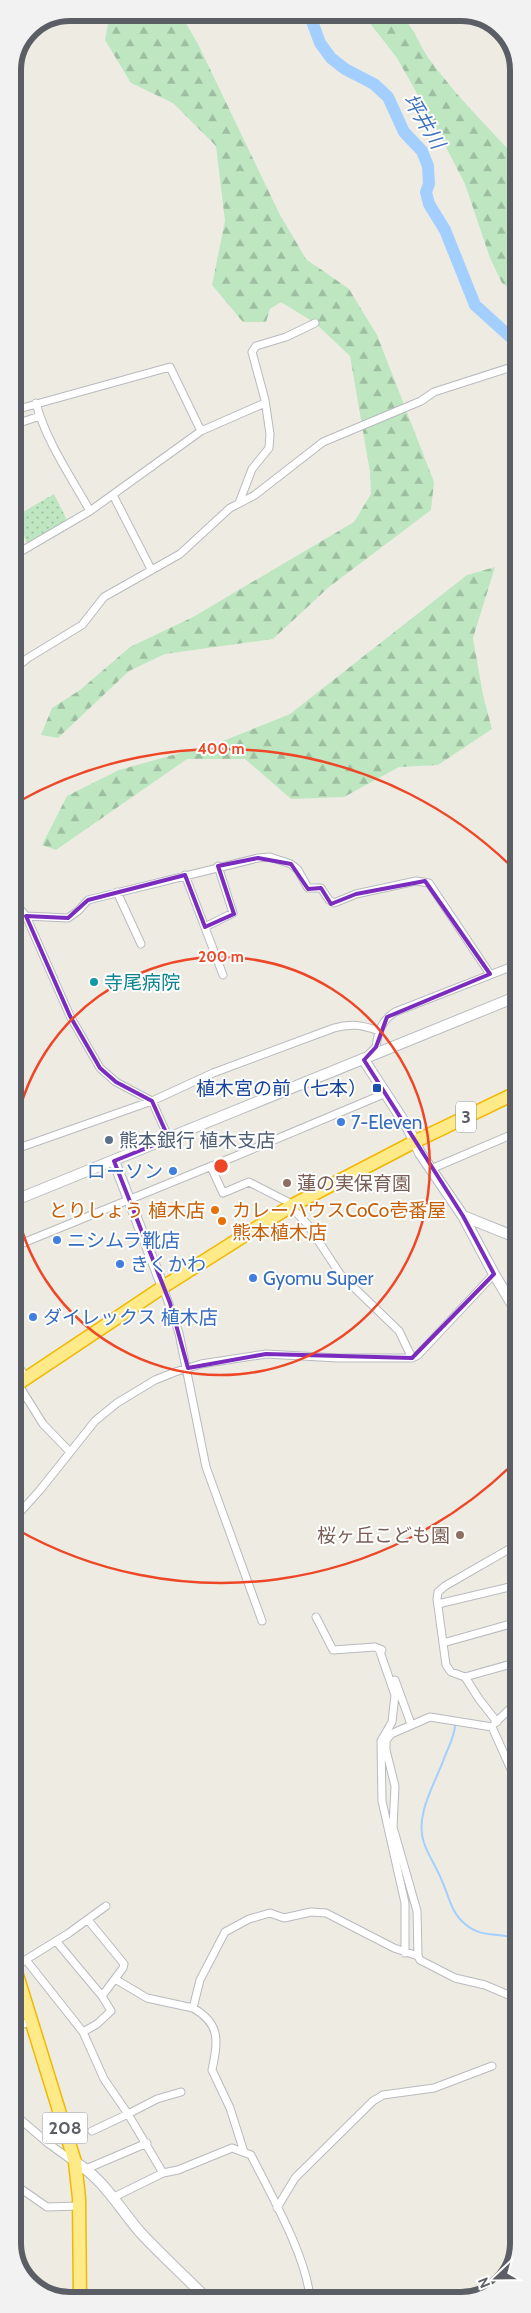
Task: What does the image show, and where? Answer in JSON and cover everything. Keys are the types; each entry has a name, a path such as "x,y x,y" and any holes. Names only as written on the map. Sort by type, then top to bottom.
{"highway":[{"name":"3","path":"21,1379 163,1286 291,1206 414,1142 510,1096"},
{"name":"208","path":"21,1975 32,2021 75,2162 79,2206 80,2292"}],"street":[{"path":"239,503 252,469 269,448 270,434 265,402 252,352 254,348 286,337 315,322"},
{"path":"21,408 170,366 201,431"},
{"path":"21,664 82,624 104,597 180,554 230,508 255,495 329,439 421,401 434,392 510,367"},
{"path":"21,551 90,511 201,431 265,402"},
{"path":"36,404 58,453 90,511"},
{"path":"21,422 40,416"},
{"path":"113,495 151,569"},
{"path":"26,916 68,918 88,900 117,892 218,866 258,858 282,860 298,870 308,888 320,888 329,900 334,903 356,894 416,881 429,883 490,974"},
{"path":"205,927 233,913 218,866"},
{"path":"185,874 223,975"},
{"path":"117,892 141,944"},
{"path":"21,911 26,916 70,1016 100,1068 116,1082 152,1101 169,1138"},
{"path":"364,1060 376,1047 379,1031 387,1018 395,1012 510,967"},
{"path":"21,1198 510,999"},
{"path":"21,1147 152,1101 212,1073 334,1028 348,1024 358,1024 379,1031"},
{"path":"364,1060 386,1092 431,1169 463,1216 510,1301"},
{"path":"21,1244 211,1167 386,1092"},
{"path":"431,1169 510,1136"},
{"path":"114,1161 180,1333 206,1468 262,1621"},
{"path":"211,1167 223,1193 248,1182 288,1202 308,1225 340,1274 399,1332 412,1358"},
{"path":"463,1216 510,1235"},
{"path":"21,1510 95,1422 116,1403 155,1380 201,1364 266,1354 338,1358 412,1358 418,1355 494,1274"},
{"path":"21,1386 42,1424 70,1452"},
{"path":"510,1549 445,1586 438,1592 446,1665 451,1672 465,1677 510,1664"},
{"path":"438,1604 510,1587"},
{"path":"316,1617 333,1650 375,1647 384,1650 411,1724"},
{"path":"443,1644 510,1624"},
{"path":"379,1648 395,1695 392,1722 381,1741 382,1801 406,1903 405,1952"},
{"path":"465,1677 479,1699 498,1722"},
{"path":"510,1709 492,1727 430,1717 392,1734 386,1741 386,1750 395,1786 393,1827 417,1911 418,1956 420,1960 455,1978 485,1985 510,1996"},
{"path":"492,1727 510,1767"},
{"path":"21,1960 56,1941 106,1906"},
{"path":"193,2008 200,1980 225,1932 249,1919 270,1912 284,1918 311,1912 326,1913 405,1952 418,1956"},
{"path":"88,1920 124,1964 102,1996"},
{"path":"56,1941 102,1996 111,2011 97,2024 83,2032"},
{"path":"21,1965 83,2032 104,2079 128,2114 163,2173"},
{"path":"115,1979 147,1998 193,2008 206,2015 214,2026 217,2051 212,2070 230,2108 244,2152"},
{"path":"21,2025 32,2021"},
{"path":"277,2208 295,2178 373,2101 383,2095 434,2088 492,2066"},
{"path":"92,2131 157,2100 181,2092"},
{"path":"21,2119 49,2144 86,2170 140,2231 200,2292"},
{"path":"86,2170 146,2143"},
{"path":"112,2198 163,2173 178,2170 232,2148 252,2155 284,2219 306,2277 309,2292"},
{"path":"21,2189 47,2207 79,2206"}],"highlighted area":[{"path":"258,858 291,864 308,889 321,888 331,904 356,894 425,881 490,974 387,1017 376,1047 364,1060 463,1216 494,1274 412,1358 266,1354 188,1368 170,1303 114,1161 169,1139 152,1101 116,1082 100,1068 70,1016 26,916 68,918 88,900 185,875 205,927 234,914 218,866"}],"green space":[{"path":"109,21 185,21 198,44 279,213 306,259 349,289 377,335 434,482 431,510 329,587 273,639 165,654 129,671 58,738 41,735 52,708 80,690 130,647 193,617 354,522 371,494 370,472 350,356 315,323 281,302 270,309 266,322 243,322 212,285 225,221 216,146 173,103 131,83 105,40"},
{"path":"368,21 406,21 430,60 450,86 510,152 510,288 502,283 490,258 465,184 397,58"},
{"path":"54,494 69,524 29,548 21,528 21,513"},
{"path":"495,567 473,638 483,695 492,729 438,765 399,767 344,797 291,799 245,759 187,759 56,850 42,845 67,796 119,770 223,741 290,714 467,575"}],"waterway":[{"name":"坪井川","path":"312,21 320,43 331,58 345,69 374,84 388,97 404,132 422,151 428,166 429,184 426,192 429,204 445,230 475,305 510,337"},
{"path":"455,1723 452,1740 424,1810 422,1821 424,1843 440,1876 453,1910 460,1920 479,1932 510,1937"}],"place":[{"name":"寺尾病院","path":"94,982"},
{"name":"植木宮の前（七本）","path":"377,1088"},
{"name":"7-Eleven","path":"341,1122"},
{"name":"熊本銀行 植木支店","path":"109,1140"},
{"name":"ローソン","path":"173,1171"},
{"name":"蓮の実保育園","path":"287,1183"},
{"name":"とりしょう 植木店","path":"215,1210"},
{"name":"カレーハウスCoCo壱番屋 熊本植木店","path":"222,1221"},
{"name":"ニシムラ靴店","path":"57,1240"},
{"name":"きくかわ","path":"120,1264"},
{"name":"Gyomu Super","path":"253,1278"},
{"name":"ダイレックス 植木店","path":"33,1317"},
{"name":"桜ヶ丘こども園","path":"460,1535"}]}
